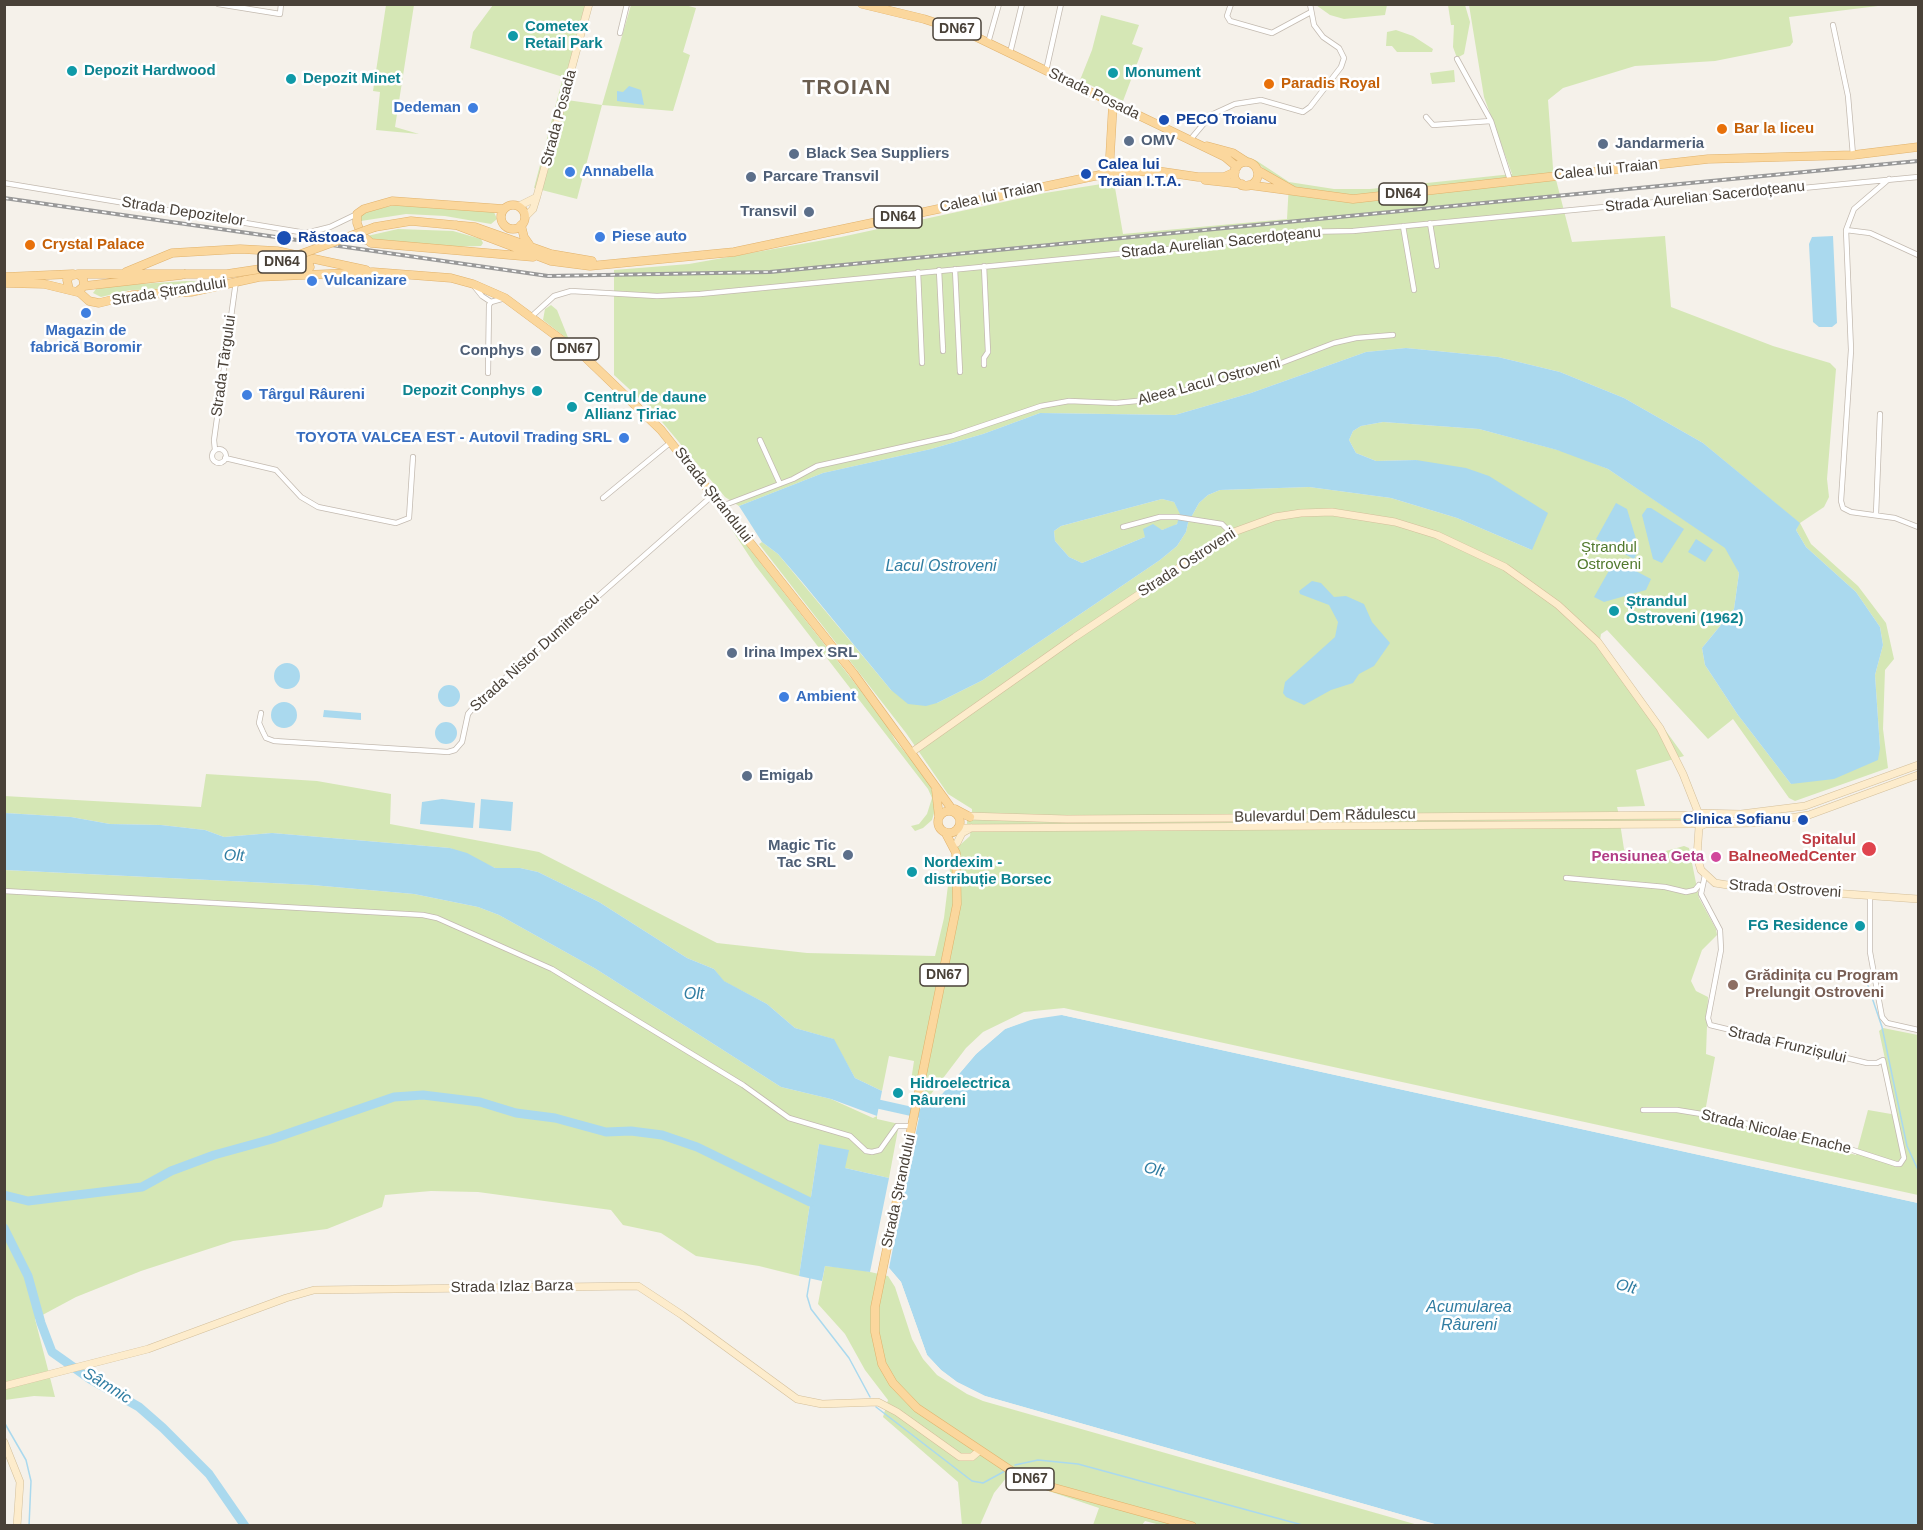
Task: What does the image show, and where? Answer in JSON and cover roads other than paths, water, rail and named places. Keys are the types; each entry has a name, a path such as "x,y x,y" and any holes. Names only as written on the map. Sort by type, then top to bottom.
{"main road":[{"name":"Strada Posada","path":"525,217 537,196 589,4"},
{"name":"Strada Posada","path":"862,4 939,23 988,43 1200,144 1230,160 1236,170"},
{"path":"1108,173 1113,103"},
{"name":"Strada Posada","path":"1200,144 1233,153 1247,162"},
{"name":"Calea lui Traian","path":"1198,177 1209,181 1353,199 1708,159 1853,155 1918,147"},
{"path":"1247,162 1257,170 1257,177 1245,185 1236,179 1236,170 1247,162"},
{"name":"Calea lui Traian","path":"487,233 542,258 574,266 683,259 734,252 1108,173 1157,171 1198,177 1224,177 1236,170"},
{"name":"Calea lui Traian","path":"1257,170 1295,191"},
{"path":"537,196 528,204 512,205 504,209 401,201 382,203 357,214 361,234 371,243 542,258"},
{"path":"519,206 525,217 521,225 526,241 532,248"},
{"path":"485,252 489,244 487,233 502,220 504,209"},
{"path":"502,220 510,228 521,225"},
{"name":"Calea lui Traian","path":"4,277 126,272 227,274 260,269 375,227 411,221 456,225 565,258 607,263"},
{"name":"DN67","path":"126,272 177,252 256,249 306,256 373,272"},
{"path":"301,275 310,267 306,256"},
{"name":"Strada Ștrandului","path":"82,289 89,301 99,303 132,295 191,292 266,276 373,272 440,276 472,284 504,298 532,316 607,375 671,442 714,494 912,752 960,821 956,853 956,910 881,1275 875,1307 875,1332 879,1355 887,1374 916,1408 979,1451"},
{"path":"69,289 67,280 76,274 83,278 82,289"},
{"name":"Calea lui Traian","path":"82,289 184,274"},
{"name":"DN64","path":"4,283 45,284 82,289"},
{"name":"Strada Ostroveni","path":"912,752 1075,637 1231,534 1275,517 1332,512 1409,526 1458,544 1505,567 1558,604 1598,642 1660,728 1683,774 1697,814"},
{"name":"Bulevardul Dem Rădulescu","path":"955,813 970,817 1079,819 1749,814 1805,806 1918,765"},
{"name":"Bulevardul Dem Rădulescu","path":"958,828 1749,823 1809,814 1918,775"},
{"name":"Strada Ștrandului","path":"934,786 940,827 956,853"},
{"path":"945,801 970,817"},
{"path":"939,817 947,811 955,813"},
{"path":"1697,814 1696,850 1699,865 1705,875"},
{"path":"1697,814 1697,825"},
{"path":"957,843 962,833 972,827"},
{"path":"945,832 952,832 958,828"},
{"name":"Strada Ostroveni","path":"1705,875 1715,883 1734,886 1918,899"},
{"name":"Strada Izlaz Barza","path":"4,1386 148,1349 286,1298 314,1290 638,1286 682,1315 797,1399 822,1404 878,1402 897,1412 960,1457 972,1457 979,1451"},
{"path":"4,1442 20,1482 17,1526"},
{"name":"DN67","path":"979,1451 1013,1472 1051,1487 1192,1526"}],"street":[{"path":"218,4 280,14 281,4"},
{"path":"620,33 627,4"},
{"path":"988,43 999,4"},
{"path":"1010,53 1022,4"},
{"path":"1046,71 1061,4"},
{"path":"1231,4 1227,16 1230,21 1272,33 1311,12"},
{"path":"1190,140 1211,115 1235,104 1261,100 1288,110 1307,111 1341,67 1344,58 1339,48 1318,32 1310,4"},
{"path":"1833,25 1848,96 1853,155"},
{"path":"1456,59 1491,121 1510,180"},
{"path":"1426,117 1433,125 1491,121"},
{"name":"Strada Aurelian Sacerdoțeanu","path":"532,316 554,296 571,291 649,295 700,294 1169,249 1292,233 1353,231 1918,177"},
{"path":"1890,179 1854,209 1846,230 1851,350 1841,501 1846,510 1876,514 1918,527"},
{"name":"Strada Depozitelor","path":"4,183 306,232 330,227 357,214"},
{"path":"1430,223 1437,266"},
{"path":"1403,225 1414,290"},
{"path":"1846,230 1870,233 1918,255"},
{"path":"306,232 371,243"},
{"path":"984,266 988,352 984,358 984,365"},
{"path":"955,269 960,372"},
{"path":"939,270 943,351"},
{"path":"918,272 922,363"},
{"name":"Strada Târgului","path":"215,450 213,443 236,281"},
{"path":"472,284 482,296 491,302"},
{"path":"491,302 504,298"},
{"path":"488,373 491,302"},
{"name":"Aleea Lacul Ostroveni","path":"722,506 780,484 817,466 928,441 988,424 1030,408 1069,400 1116,403 1147,400 1255,373 1334,343 1356,338 1393,335"},
{"path":"1876,514 1880,414"},
{"path":"760,440 780,484"},
{"path":"603,498 671,442"},
{"path":"222,449 225,458 220,462 214,461 212,454 215,450 222,449"},
{"path":"225,458 276,470 301,497 318,507 396,523 409,518 413,457"},
{"name":"Strada Nistor Dumitrescu","path":"261,713 259,723 263,732 266,738 274,741 448,752 455,750 462,742 468,714 478,702 714,494"},
{"path":"1123,527 1154,518 1177,517 1222,524 1231,534"},
{"path":"1566,878 1665,887 1686,892 1698,888 1705,875"},
{"name":"Strada Frunzișului","path":"1705,875 1701,894 1720,930 1721,940 1718,978 1708,1018 1710,1025 1867,1063 1877,1063 1883,1060 1904,1158"},
{"path":"4,891 423,915 437,918 552,969 743,1085 789,1118 850,1136 866,1150 872,1152 880,1150 895,1128 912,1126"},
{"path":"1870,895 1870,952 1882,1017 1887,1023 1918,1030"},
{"name":"Strada Nicolae Enache","path":"1643,1110 1677,1110 1714,1116 1834,1144 1896,1164 1900,1164 1904,1158"}],"water":[{"path":"629,86 641,90 644,105 617,101 617,91 623,92"},
{"path":"1833,236 1837,323 1832,327 1819,327 1813,322 1809,244 1812,237"},
{"name":"Lacul Ostroveni","path":"1406,348 1498,357 1560,372 1624,398 1703,443 1800,523 1796,530 1806,547 1856,592 1880,627 1883,645 1875,675 1880,748 1878,760 1834,779 1791,784 1738,715 1705,665 1702,648 1734,609 1739,573 1725,548 1608,469 1557,450 1479,429 1383,422 1361,426 1353,431 1349,440 1356,453 1376,461 1416,460 1466,468 1489,476 1548,513 1532,550 1457,518 1391,498 1309,487 1220,490 1208,495 1199,503 1177,546 1160,560 983,680 937,703 926,706 908,704 891,690 778,554 762,542 739,506 823,473 931,449 983,434 1040,413 1175,415 1251,393 1366,352","holes":["1162,499 1174,502 1180,514 1177,524 1162,530 1153,524 1143,529 1145,537 1082,563 1069,557 1055,541 1054,531 1061,526"]},
{"path":"1616,503 1627,509 1639,549 1634,559 1596,539"},
{"path":"1647,508 1651,508 1684,529 1662,563 1653,559 1642,515"},
{"path":"1696,539 1713,550 1705,562 1688,552"},
{"path":"1615,560 1651,579 1646,590 1604,602 1594,597"},
{"path":"1312,581 1321,583 1334,597 1346,596 1364,604 1372,622 1390,643 1374,666 1359,674 1353,683 1331,690 1304,705 1286,697 1283,693 1285,682 1335,637 1338,622 1329,605 1300,594 1299,591"},
{"path":"287,663 296,667 300,676 296,685 287,689 278,685 274,676 278,667"},
{"path":"445,685 453,685 460,692 460,700 453,707 445,707 438,700 438,692"},
{"path":"284,702 293,706 297,715 293,724 284,728 275,724 271,715 275,706"},
{"path":"324,710 361,713 361,720 323,717"},
{"path":"442,722 450,722 457,729 457,737 450,744 442,744 435,737 435,729"},
{"path":"442,799 475,803 473,828 420,824 422,802"},
{"path":"481,799 513,802 511,831 479,828"},
{"name":"Olt","path":"5,813 71,817 110,824 161,825 205,830 224,837 272,833 450,848 467,853 495,868 520,868 538,872 599,902 687,958 714,969 724,981 767,1004 795,1028 834,1039 855,1078 882,1091 877,1116 831,1099 781,1087 596,969 499,915 478,907 414,894 312,885 5,870"},
{"name":"Acumularea Râureni","path":"1045,1015 1062,1015 1918,1203 1918,1525 1438,1525 985,1396 957,1382 927,1355 901,1282 889,1268 923,1097 942,1094 976,1054 1005,1029"},
{"path":"819,1144 849,1150 845,1168 889,1178 870,1272 825,1266 822,1281 799,1276"}],"waterway":[{"path":"1865,977 1882,1027 1907,1146 1918,1170"},
{"path":"4,1195 28,1201 142,1187 171,1171 214,1155 272,1139 394,1097 423,1095 480,1102 516,1113 555,1118 606,1132 631,1131 662,1135 697,1147 810,1202"},
{"name":"Olt","path":"869,1102 932,1116"},
{"name":"Sâmnic","path":"4,1228 28,1276 52,1352 90,1379 139,1407 163,1428 209,1474 245,1526"},
{"path":"810,1278 807,1296 811,1309 849,1358 870,1397"},
{"path":"876,1407 972,1481 983,1483 1005,1471"},
{"path":"4,1422 26,1460 31,1481 29,1526"},
{"path":"1015,1465 1038,1460 1078,1464 1306,1526"}],"railway":[{"path":"4,198 548,276 770,272 1918,161"}],"place":[{"name":"Cometex Retail Park","path":"513,36"},
{"name":"Depozit Hardwood","path":"72,71"},
{"name":"Monument","path":"1113,73"},
{"name":"Depozit Minet","path":"291,79"},
{"name":"Paradis Royal","path":"1269,84"},
{"name":"Dedeman","path":"473,108"},
{"name":"PECO Troianu","path":"1164,120"},
{"name":"Bar la liceu","path":"1722,129"},
{"name":"OMV","path":"1129,141"},
{"name":"Jandarmeria","path":"1603,144"},
{"name":"Black Sea Suppliers","path":"794,154"},
{"name":"Annabella","path":"570,172"},
{"name":"Calea lui Traian I.T.A.","path":"1086,174"},
{"name":"Parcare Transvil","path":"751,177"},
{"name":"Transvil","path":"809,212"},
{"name":"Piese auto","path":"600,237"},
{"name":"Răstoaca","path":"284,238"},
{"name":"Crystal Palace","path":"30,245"},
{"name":"Vulcanizare","path":"312,281"},
{"name":"Magazin de fabrică Boromir","path":"86,313"},
{"name":"Conphys","path":"536,351"},
{"name":"Depozit Conphys","path":"537,391"},
{"name":"Târgul Râureni","path":"247,395"},
{"name":"Centrul de daune Allianz Țiriac","path":"572,407"},
{"name":"TOYOTA VALCEA EST - Autovil Trading SRL","path":"624,438"},
{"name":"Ștrandul Ostroveni (1962)","path":"1614,611"},
{"name":"Irina Impex SRL","path":"732,653"},
{"name":"Ambient","path":"784,697"},
{"name":"Emigab","path":"747,776"},
{"name":"Clinica Sofianu","path":"1803,820"},
{"name":"Spitalul BalneoMedCenter","path":"1869,849"},
{"name":"Magic Tic Tac SRL","path":"848,855"},
{"name":"Pensiunea Geta","path":"1716,857"},
{"name":"Nordexim - distribuție Borsec","path":"912,872"},
{"name":"FG Residence","path":"1860,926"},
{"name":"Grădinița cu Program Prelungit Ostroveni","path":"1733,985"},
{"name":"Hidroelectrica Râureni","path":"898,1093"}],"district":[{"name":"TROIAN","path":"847,88"}],"park label":[{"name":"Ștrandul Ostroveni","path":"1609,556"}]}
